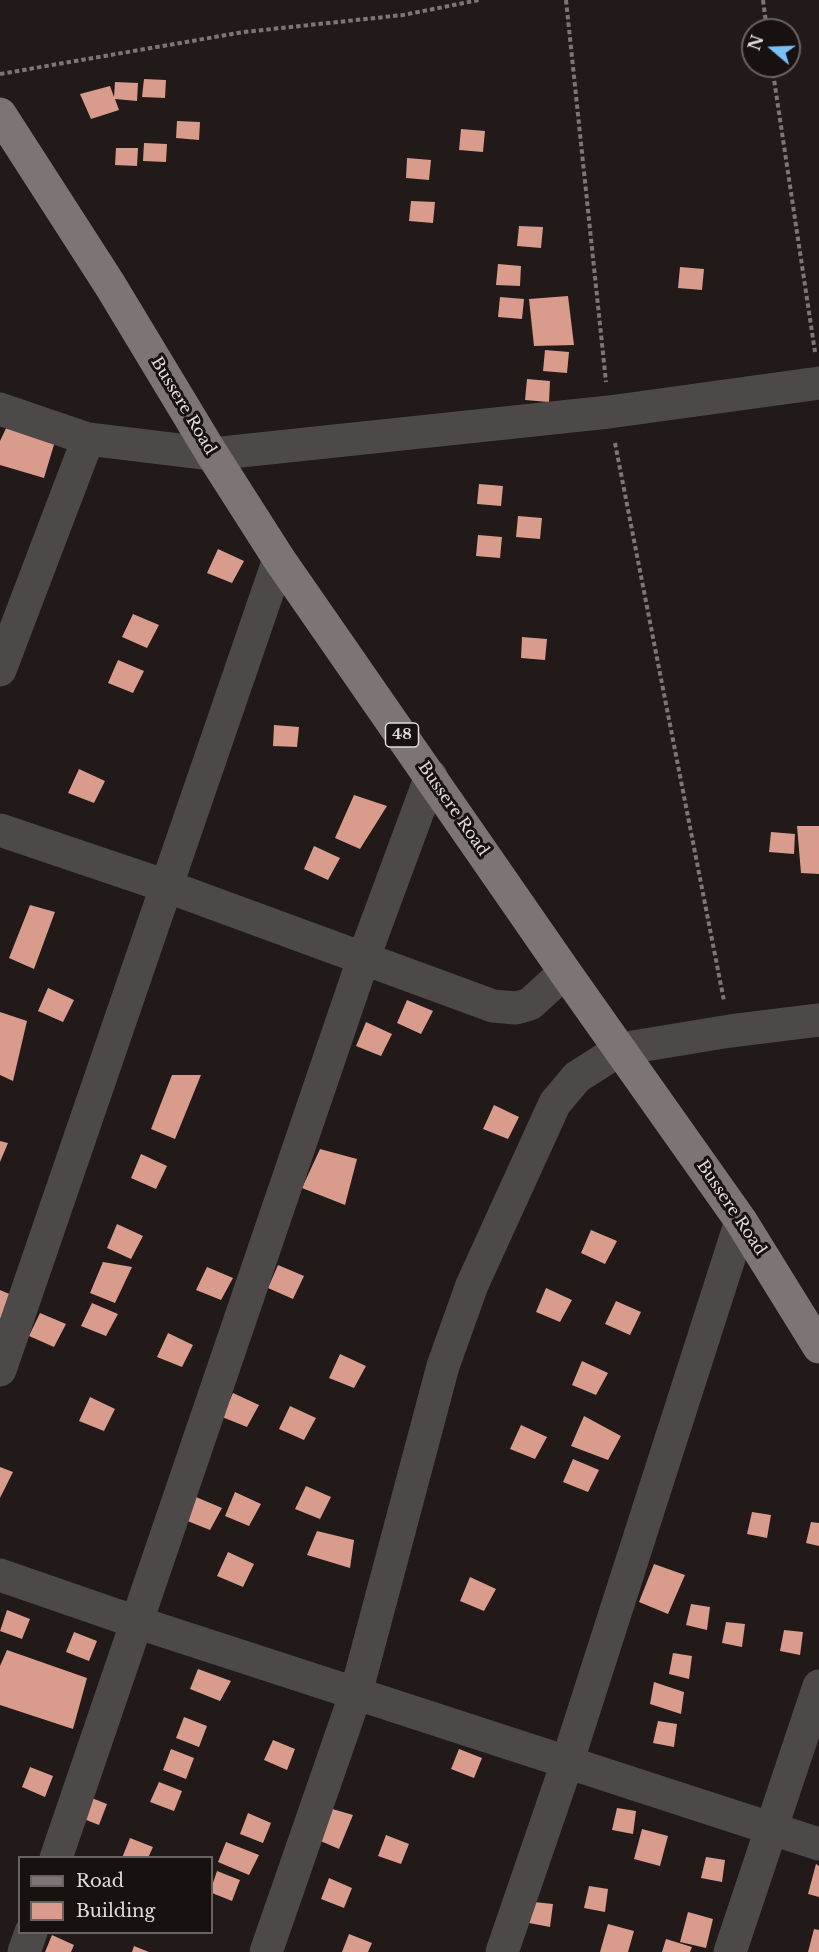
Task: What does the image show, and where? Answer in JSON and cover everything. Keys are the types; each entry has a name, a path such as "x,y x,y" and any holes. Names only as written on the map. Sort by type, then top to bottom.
{"main road":[{"name":"Bussere Road","path":"0,114 116,295 212,454 279,559 565,972 741,1221 819,1347"}],"street":[{"path":"0,409 88,439 212,454 609,412 817,368"},
{"path":"0,670 88,439"},
{"path":"0,1370 279,559"},
{"path":"56,1856 364,957 431,776"},
{"path":"0,830 166,886 493,1006 516,1008 530,1004 565,972"},
{"path":"266,1952 356,1693 443,1366 472,1286 555,1103 577,1077 621,1049 730,1031 819,1020"},
{"path":"502,1952 567,1763 741,1221"},
{"path":"0,1575 136,1622 819,1844"},
{"path":"730,1952 819,1686"},
{"path":"24,1952 30,1934"}],"path":[{"path":"0,74 244,32 403,15 479,0"},
{"path":"566,0 609,412 730,1031"},
{"path":"763,0 765,18"},
{"path":"774,78 817,368"}],"building":[{"path":"144,79 166,80 165,98 142,97"},
{"path":"115,82 138,83 137,101 115,99 119,110 91,119 80,94 110,86 114,97"},
{"path":"177,121 200,122 199,140 176,138"},
{"path":"461,129 485,131 483,152 459,150"},
{"path":"144,143 167,144 166,162 143,161"},
{"path":"116,148 138,148 137,166 115,165"},
{"path":"407,158 431,160 429,180 406,178"},
{"path":"411,201 435,202 433,223 409,221"},
{"path":"519,226 543,227 541,248 517,246"},
{"path":"498,264 521,266 520,286 496,285"},
{"path":"680,267 704,269 702,290 678,288"},
{"path":"568,296 574,345 534,346 529,299"},
{"path":"500,297 524,299 522,319 498,317"},
{"path":"545,350 569,352 567,373 543,371"},
{"path":"527,379 550,381 549,402 525,400"},
{"path":"8,424 56,438 44,478 0,465 0,441"},
{"path":"479,484 503,486 501,506 477,504"},
{"path":"518,516 542,518 540,539 516,537"},
{"path":"478,535 502,537 500,558 476,556"},
{"path":"218,549 244,561 232,583 207,573"},
{"path":"133,614 159,625 147,648 122,637"},
{"path":"522,637 547,639 545,660 521,658"},
{"path":"118,660 144,671 133,693 108,683"},
{"path":"274,725 299,727 297,747 273,746"},
{"path":"79,769 105,781 94,803 68,793"},
{"path":"354,795 387,806 360,849 335,838"},
{"path":"797,826 819,826 819,874 801,873"},
{"path":"771,832 795,834 794,854 769,852"},
{"path":"314,846 340,858 328,880 304,869"},
{"path":"30,905 55,912 34,969 9,958"},
{"path":"48,988 74,1000 63,1022 38,1011"},
{"path":"407,1000 433,1011 421,1034 397,1023"},
{"path":"0,1012 27,1021 13,1081 0,1075"},
{"path":"366,1022 392,1034 381,1056 356,1046"},
{"path":"172,1075 201,1075 175,1139 151,1129"},
{"path":"494,1105 519,1117 508,1139 483,1129"},
{"path":"0,1141 8,1143 0,1162"},
{"path":"320,1149 357,1159 345,1205 302,1188"},
{"path":"141,1154 167,1166 156,1189 131,1178"},
{"path":"117,1224 143,1236 131,1259 107,1248"},
{"path":"591,1230 617,1241 605,1264 581,1253"},
{"path":"103,1262 132,1267 115,1303 90,1293"},
{"path":"278,1265 304,1276 293,1299 268,1288"},
{"path":"207,1267 233,1278 221,1300 196,1290"},
{"path":"546,1288 572,1300 560,1322 536,1312"},
{"path":"0,1290 21,1299 9,1322 0,1318"},
{"path":"616,1301 641,1312 630,1335 605,1324"},
{"path":"92,1303 118,1314 106,1336 81,1326"},
{"path":"40,1313 66,1324 54,1347 29,1336"},
{"path":"168,1333 193,1345 182,1367 157,1357"},
{"path":"340,1354 366,1366 354,1388 329,1378"},
{"path":"582,1361 608,1373 596,1395 572,1385"},
{"path":"233,1393 259,1405 247,1427 222,1417"},
{"path":"90,1397 115,1409 104,1431 79,1421"},
{"path":"290,1406 316,1418 304,1440 279,1429"},
{"path":"584,1416 621,1436 608,1460 571,1446"},
{"path":"521,1425 547,1437 535,1459 510,1449"},
{"path":"573,1459 599,1470 588,1492 563,1482"},
{"path":"0,1467 13,1472 0,1498"},
{"path":"306,1486 331,1497 320,1519 295,1509"},
{"path":"235,1492 261,1504 249,1526 225,1516"},
{"path":"196,1497 222,1508 210,1530 185,1520"},
{"path":"752,1512 771,1515 767,1538 747,1534"},
{"path":"811,1522 819,1523 819,1546 806,1543"},
{"path":"317,1531 354,1540 350,1568 307,1555"},
{"path":"228,1552 254,1564 243,1587 217,1576"},
{"path":"654,1564 685,1575 668,1614 639,1602"},
{"path":"470,1577 496,1589 484,1611 460,1601"},
{"path":"691,1604 710,1607 707,1630 686,1625"},
{"path":"7,1610 30,1619 22,1639 0,1631"},
{"path":"726,1622 745,1624 742,1647 722,1643"},
{"path":"784,1630 803,1632 800,1655 780,1651"},
{"path":"74,1632 97,1641 89,1661 66,1652"},
{"path":"7,1650 87,1678 73,1729 0,1705 0,1666"},
{"path":"673,1653 692,1656 689,1679 669,1674"},
{"path":"198,1669 231,1681 220,1701 190,1689"},
{"path":"654,1682 684,1692 681,1714 650,1704"},
{"path":"184,1717 207,1726 199,1747 176,1738"},
{"path":"658,1721 677,1724 674,1747 653,1743"},
{"path":"273,1740 295,1749 287,1770 264,1760"},
{"path":"171,1749 194,1758 186,1779 163,1770"},
{"path":"459,1749 482,1758 474,1778 451,1769"},
{"path":"30,1767 53,1776 45,1797 22,1787"},
{"path":"159,1782 182,1791 174,1811 150,1802"},
{"path":"84,1795 107,1804 99,1825 76,1816"},
{"path":"329,1808 353,1815 339,1849 316,1839"},
{"path":"617,1808 636,1811 633,1834 612,1830"},
{"path":"248,1813 271,1823 263,1843 240,1834"},
{"path":"642,1829 668,1836 660,1866 634,1859"},
{"path":"386,1835 409,1844 401,1864 378,1856"},
{"path":"130,1838 153,1847 149,1856 123,1856"},
{"path":"226,1842 259,1855 249,1875 218,1862"},
{"path":"706,1857 725,1860 722,1882 701,1878"},
{"path":"816,1864 819,1866 819,1897 808,1894"},
{"path":"217,1871 240,1880 232,1901 213,1893 213,1883"},
{"path":"329,1878 352,1888 344,1908 321,1899"},
{"path":"589,1886 608,1889 605,1912 584,1908"},
{"path":"534,1902 553,1904 550,1927 529,1923"},
{"path":"688,1912 713,1919 706,1948 680,1942"},
{"path":"608,1924 634,1931 628,1952 600,1952"},
{"path":"814,1929 819,1930 819,1952 808,1952"},
{"path":"349,1934 372,1943 368,1952 342,1952"},
{"path":"52,1935 74,1945 71,1952 45,1952"},
{"path":"666,1939 692,1947 690,1952 662,1952"},
{"path":"134,1946 149,1952 132,1952"}]}
